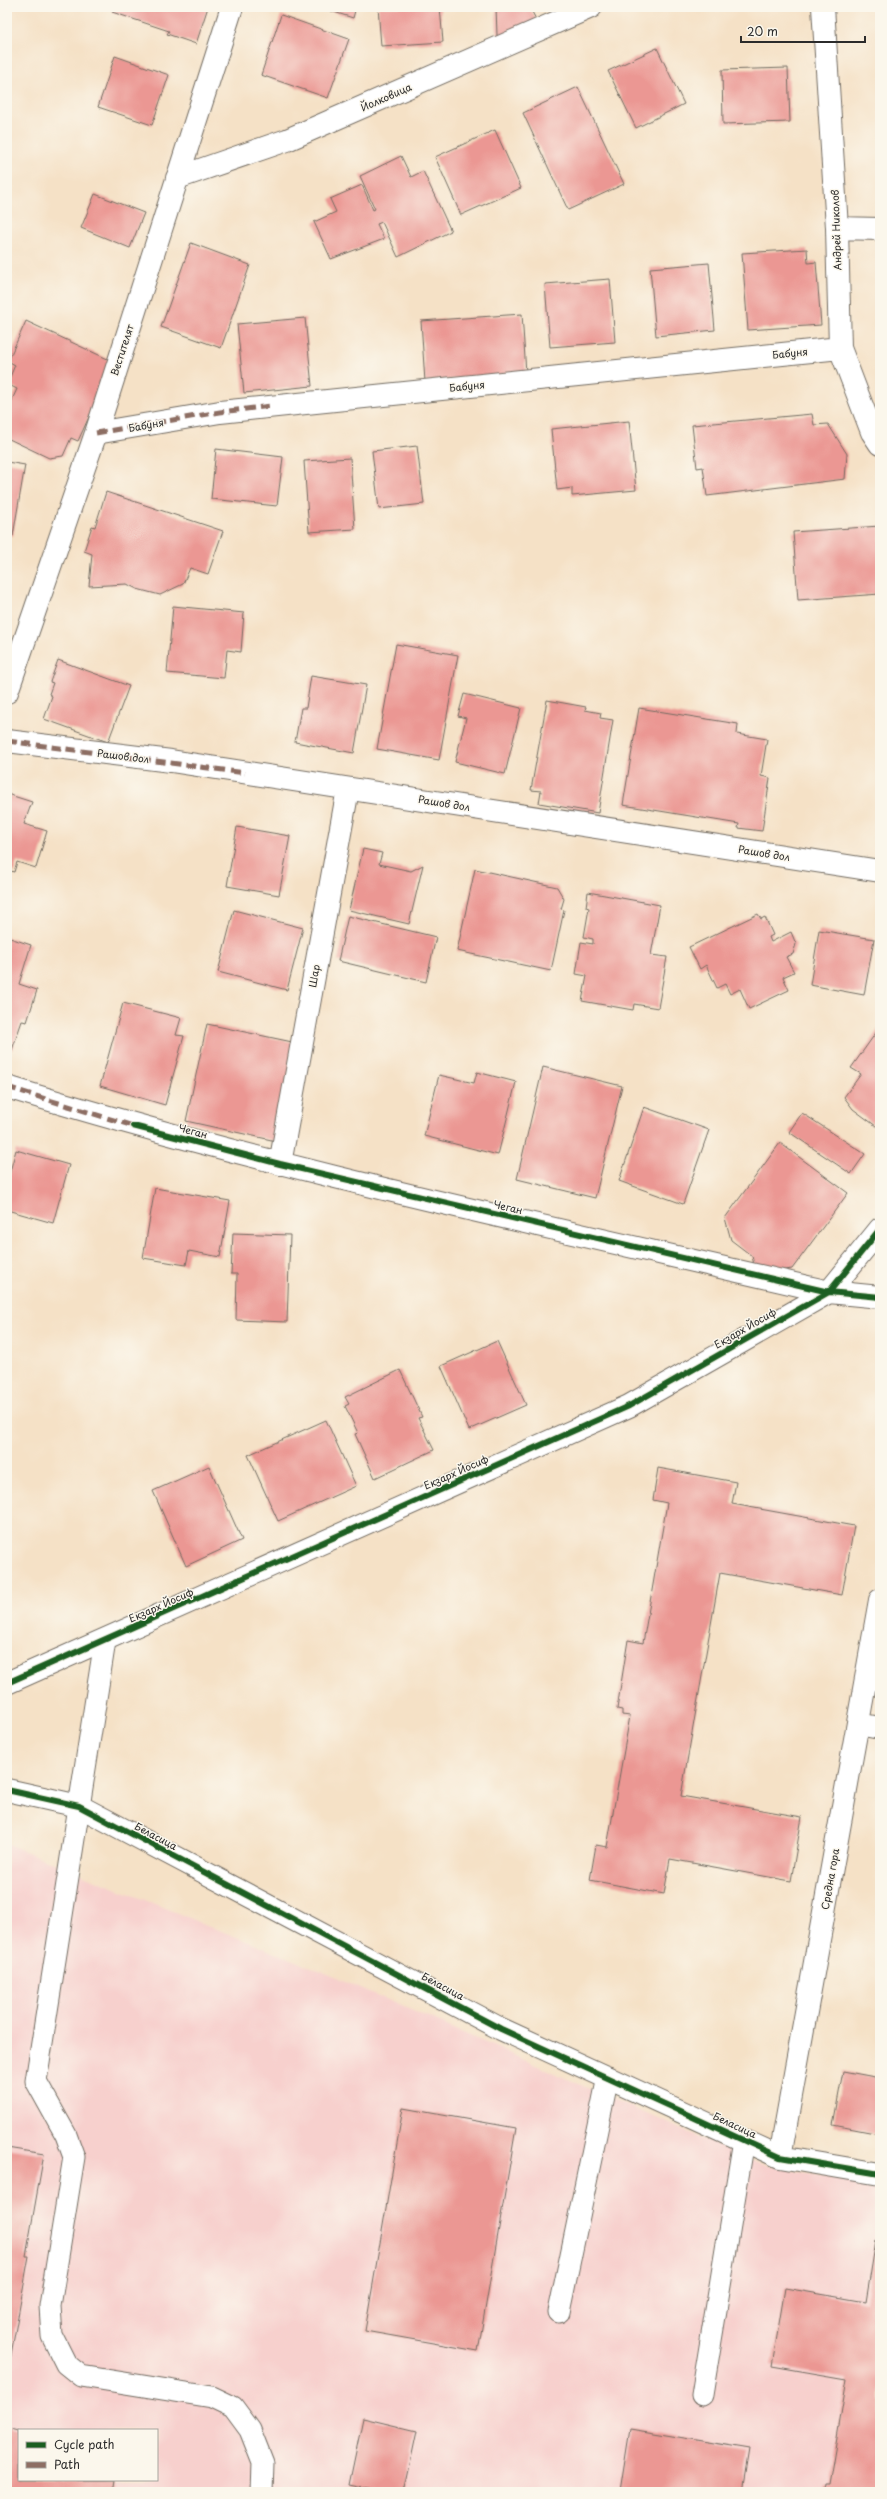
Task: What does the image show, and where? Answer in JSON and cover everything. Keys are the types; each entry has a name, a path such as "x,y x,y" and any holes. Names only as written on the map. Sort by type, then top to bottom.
{"street":[{"name":"Вестителят","path":"7,692 96,433 232,7"},
{"name":"Йолковица","path":"177,178 287,140 591,7"},
{"name":"Андрей Николов","path":"824,7 837,228 840,348 872,432 880,444"},
{"path":"837,228 880,229"},
{"name":"Бабуня","path":"96,433 220,412 272,406 840,348"},
{"name":"Рашов дол","path":"7,741 348,788 880,871"},
{"name":"Шар","path":"280,1164 348,788"},
{"name":"Чеган","path":"7,1087 133,1126 280,1164 829,1292 880,1297"},
{"name":"Екзарх Йосиф","path":"7,1683 105,1641 629,1406 829,1292 880,1229"},
{"name":"Средна гора","path":"780,2157 880,1600"},
{"path":"858,1724 880,1728"},
{"name":"Беласица","path":"7,1790 79,1806 501,2028 780,2157 880,2174"}],"lane":[{"path":"105,1641 36,2081 66,2136 74,2157 50,2306 52,2336 66,2364 81,2376 212,2397 233,2407 250,2430 263,2463 262,2492"},
{"path":"559,2312 608,2077"},
{"path":"702,2395 744,2140"}],"shaded area":[{"path":"7,1844 345,1981 760,2164 880,2187 880,2492 7,2492"}],"building":[{"path":"113,7 208,7 196,44 167,34 169,31 112,12"},
{"path":"318,7 356,7 353,18"},
{"path":"378,7 440,7 443,42 381,46"},
{"path":"496,7 537,7 531,10 538,23 500,40 497,35"},
{"path":"281,15 349,39 328,98 261,75"},
{"path":"657,48 684,104 636,128 608,71"},
{"path":"115,56 169,75 152,125 98,107"},
{"path":"788,68 790,122 723,124 722,70"},
{"path":"578,87 624,184 568,210 523,113"},
{"path":"495,130 521,188 461,215 435,157"},
{"path":"401,156 411,177 423,171 451,231 398,257 382,222 377,224 384,239 331,259 314,222 336,212 330,199 362,185 373,210 375,209 360,176"},
{"path":"95,194 144,213 130,248 81,228"},
{"path":"191,243 250,265 221,348 161,327"},
{"path":"807,249 808,263 816,262 821,325 748,330 742,253"},
{"path":"709,263 715,330 656,336 650,268"},
{"path":"610,279 615,342 550,347 545,284"},
{"path":"522,314 526,373 425,382 421,321"},
{"path":"305,318 312,386 244,393 237,324"},
{"path":"26,321 114,362 78,441 71,438 63,456 49,458 7,438 7,411 17,389 7,384 15,365 8,361"},
{"path":"812,414 814,425 828,424 847,454 845,479 707,496 703,467 697,468 692,425"},
{"path":"629,421 636,490 572,496 572,488 557,490 551,429"},
{"path":"417,446 424,504 379,509 372,451"},
{"path":"216,449 283,457 277,506 211,499"},
{"path":"350,458 355,529 309,532 304,461"},
{"path":"7,462 25,465 13,536 7,535"},
{"path":"106,492 223,531 208,574 190,568 183,584 160,595 137,589 127,584 89,586 92,554 84,551 92,526 95,527"},
{"path":"880,526 880,594 798,600 793,532"},
{"path":"173,606 244,613 241,652 227,650 224,678 167,673"},
{"path":"396,644 458,655 439,760 377,749"},
{"path":"58,660 129,686 108,742 44,719 52,696 49,694 53,683 50,682"},
{"path":"311,676 366,685 354,753 295,742 301,708 306,708"},
{"path":"464,694 521,708 505,774 455,762 466,718 458,716"},
{"path":"547,700 586,707 585,710 601,713 600,718 613,720 598,813 539,803 541,791 531,790"},
{"path":"639,708 738,724 737,734 767,739 761,776 770,778 762,831 738,828 739,824 623,805"},
{"path":"7,794 32,802 24,824 47,831 36,868 17,862 14,872 7,870"},
{"path":"237,827 290,836 279,895 227,886"},
{"path":"880,845 880,860 876,859"},
{"path":"363,849 382,853 379,864 411,871 423,865 409,924 349,910"},
{"path":"475,869 557,887 564,899 561,909 564,910 551,971 457,951"},
{"path":"588,892 660,905 651,955 667,957 658,1008 634,1004 633,1010 582,1001 587,976 576,974 581,942 593,944 593,939 584,937 589,908 586,907"},
{"path":"234,910 303,928 287,990 218,972"},
{"path":"758,914 761,919 765,917 773,935 769,937 771,942 791,932 796,944 793,954 786,957 794,972 783,977 789,990 749,1009 740,989 730,994 725,984 717,988 706,965 700,969 689,947"},
{"path":"348,916 436,937 426,982 338,961"},
{"path":"819,930 874,939 864,995 810,985"},
{"path":"7,937 31,945 19,984 37,990 27,1022 22,1021 12,1050 7,1049"},
{"path":"123,1003 181,1018 176,1035 184,1036 165,1105 100,1086"},
{"path":"207,1024 297,1043 276,1141 186,1121"},
{"path":"880,1027 880,1129 853,1109 844,1097 861,1074 851,1068"},
{"path":"543,1067 622,1086 595,1198 517,1179"},
{"path":"477,1072 516,1082 498,1155 424,1136 439,1075 474,1083"},
{"path":"644,1107 709,1130 683,1204 619,1181"},
{"path":"802,1113 865,1154 851,1174 789,1132"},
{"path":"780,1143 848,1193 792,1269 756,1274 752,1256 731,1240 725,1218"},
{"path":"16,1150 69,1165 53,1223 7,1210 7,1182"},
{"path":"155,1188 230,1201 220,1257 189,1251 186,1265 143,1258"},
{"path":"233,1233 290,1235 287,1322 236,1320 237,1274 231,1274"},
{"path":"497,1341 526,1405 469,1430 441,1366"},
{"path":"400,1370 422,1417 418,1418 434,1450 375,1478 355,1434 358,1433 345,1406 349,1404 345,1397"},
{"path":"326,1420 356,1486 278,1521 248,1455"},
{"path":"209,1466 242,1540 186,1566 153,1491"},
{"path":"658,1468 736,1482 732,1504 854,1526 842,1595 720,1573 681,1796 802,1817 791,1881 670,1859 664,1894 590,1880 596,1845 607,1847 630,1716 622,1715 622,1710 617,1709 628,1640 643,1643 667,1503 653,1500"},
{"path":"843,2071 880,2078 880,2134 833,2125"},
{"path":"403,2108 516,2128 478,2351 365,2331"},
{"path":"7,2148 44,2154 26,2256 29,2256 8,2371"},
{"path":"876,2240 880,2241 880,2492 824,2492 825,2485 829,2485 847,2379 772,2366 785,2288 866,2302"},
{"path":"363,2418 417,2431 404,2492 383,2492 349,2485"},
{"path":"7,2428 18,2431 18,2481 115,2481 113,2492 7,2492"},
{"path":"630,2429 750,2449 743,2492 620,2492"}],"marked path":[{"path":"96,433 220,412 271,406"},
{"path":"7,741 245,773"},
{"path":"7,1087 133,1126"}],"cycle path":[{"path":"133,1126 280,1164 829,1292 880,1297"},
{"path":"7,1683 629,1406 829,1292 880,1229"},
{"path":"7,1790 79,1806 501,2029 780,2157 880,2174"}]}
